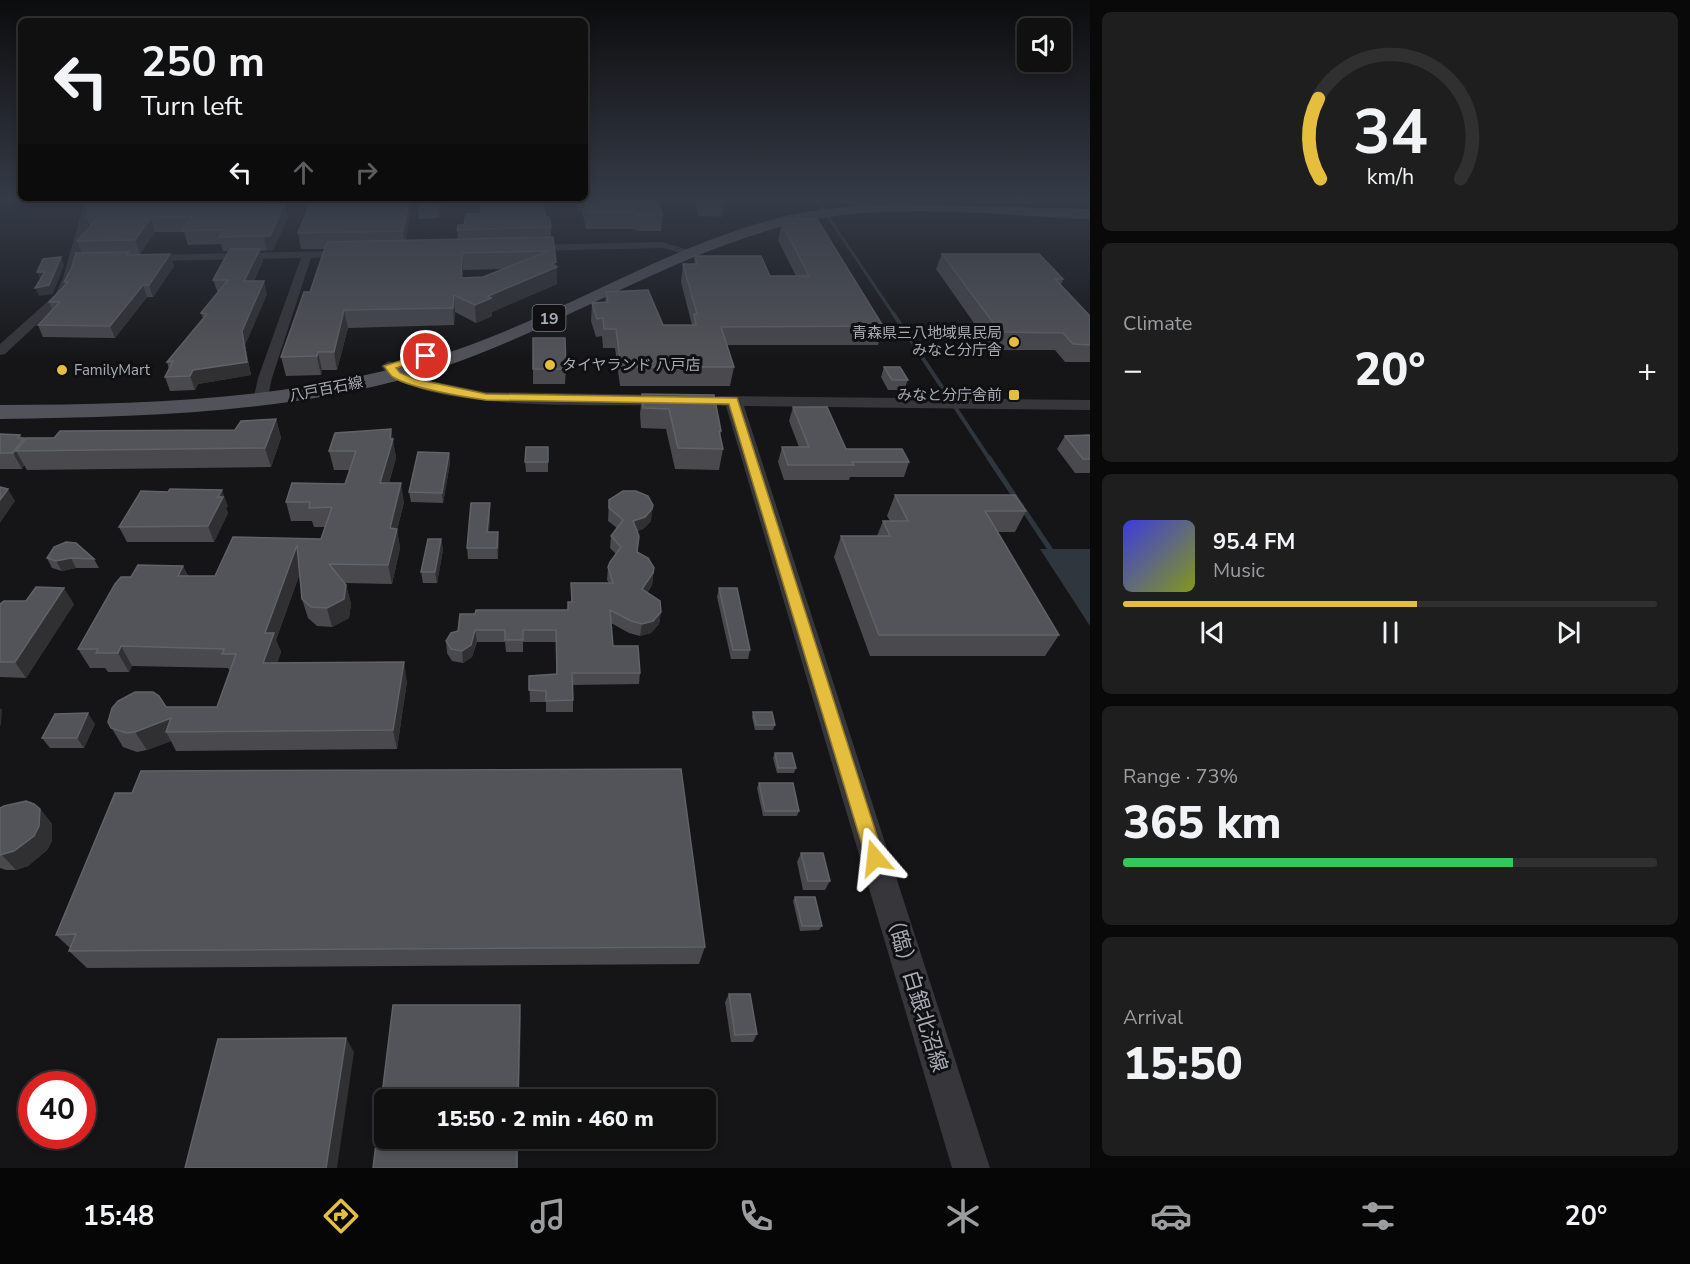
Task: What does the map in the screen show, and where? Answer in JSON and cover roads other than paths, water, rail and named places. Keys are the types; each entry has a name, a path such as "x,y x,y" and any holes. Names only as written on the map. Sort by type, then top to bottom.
{"main road":[{"name":"八戸百石線","path":"0,412 124,411 329,390 495,342 680,255"},
{"name":"八戸百石線","path":"0,401 159,400 261,396"}],"street":[{"path":"0,351 60,297 69,278 75,255"},
{"path":"261,396 307,255"},
{"path":"130,259 319,255"},
{"path":"393,371 462,394 486,397 1090,405"},
{"name":"（臨）白銀北沼線","path":"733,401 971,1168"}],"waterway":[{"path":"853,255 894,315"},
{"path":"893,313 990,460"},
{"path":"989,458 1050,549"}],"place":[{"name":"青森県三八地域県民局 みなと分庁舎","path":"1014,342"},
{"name":"タイヤランド 八戸店","path":"550,365"},
{"name":"FamilyMart","path":"62,370"},
{"name":"みなと分庁舎前","path":"1014,395"}]}
